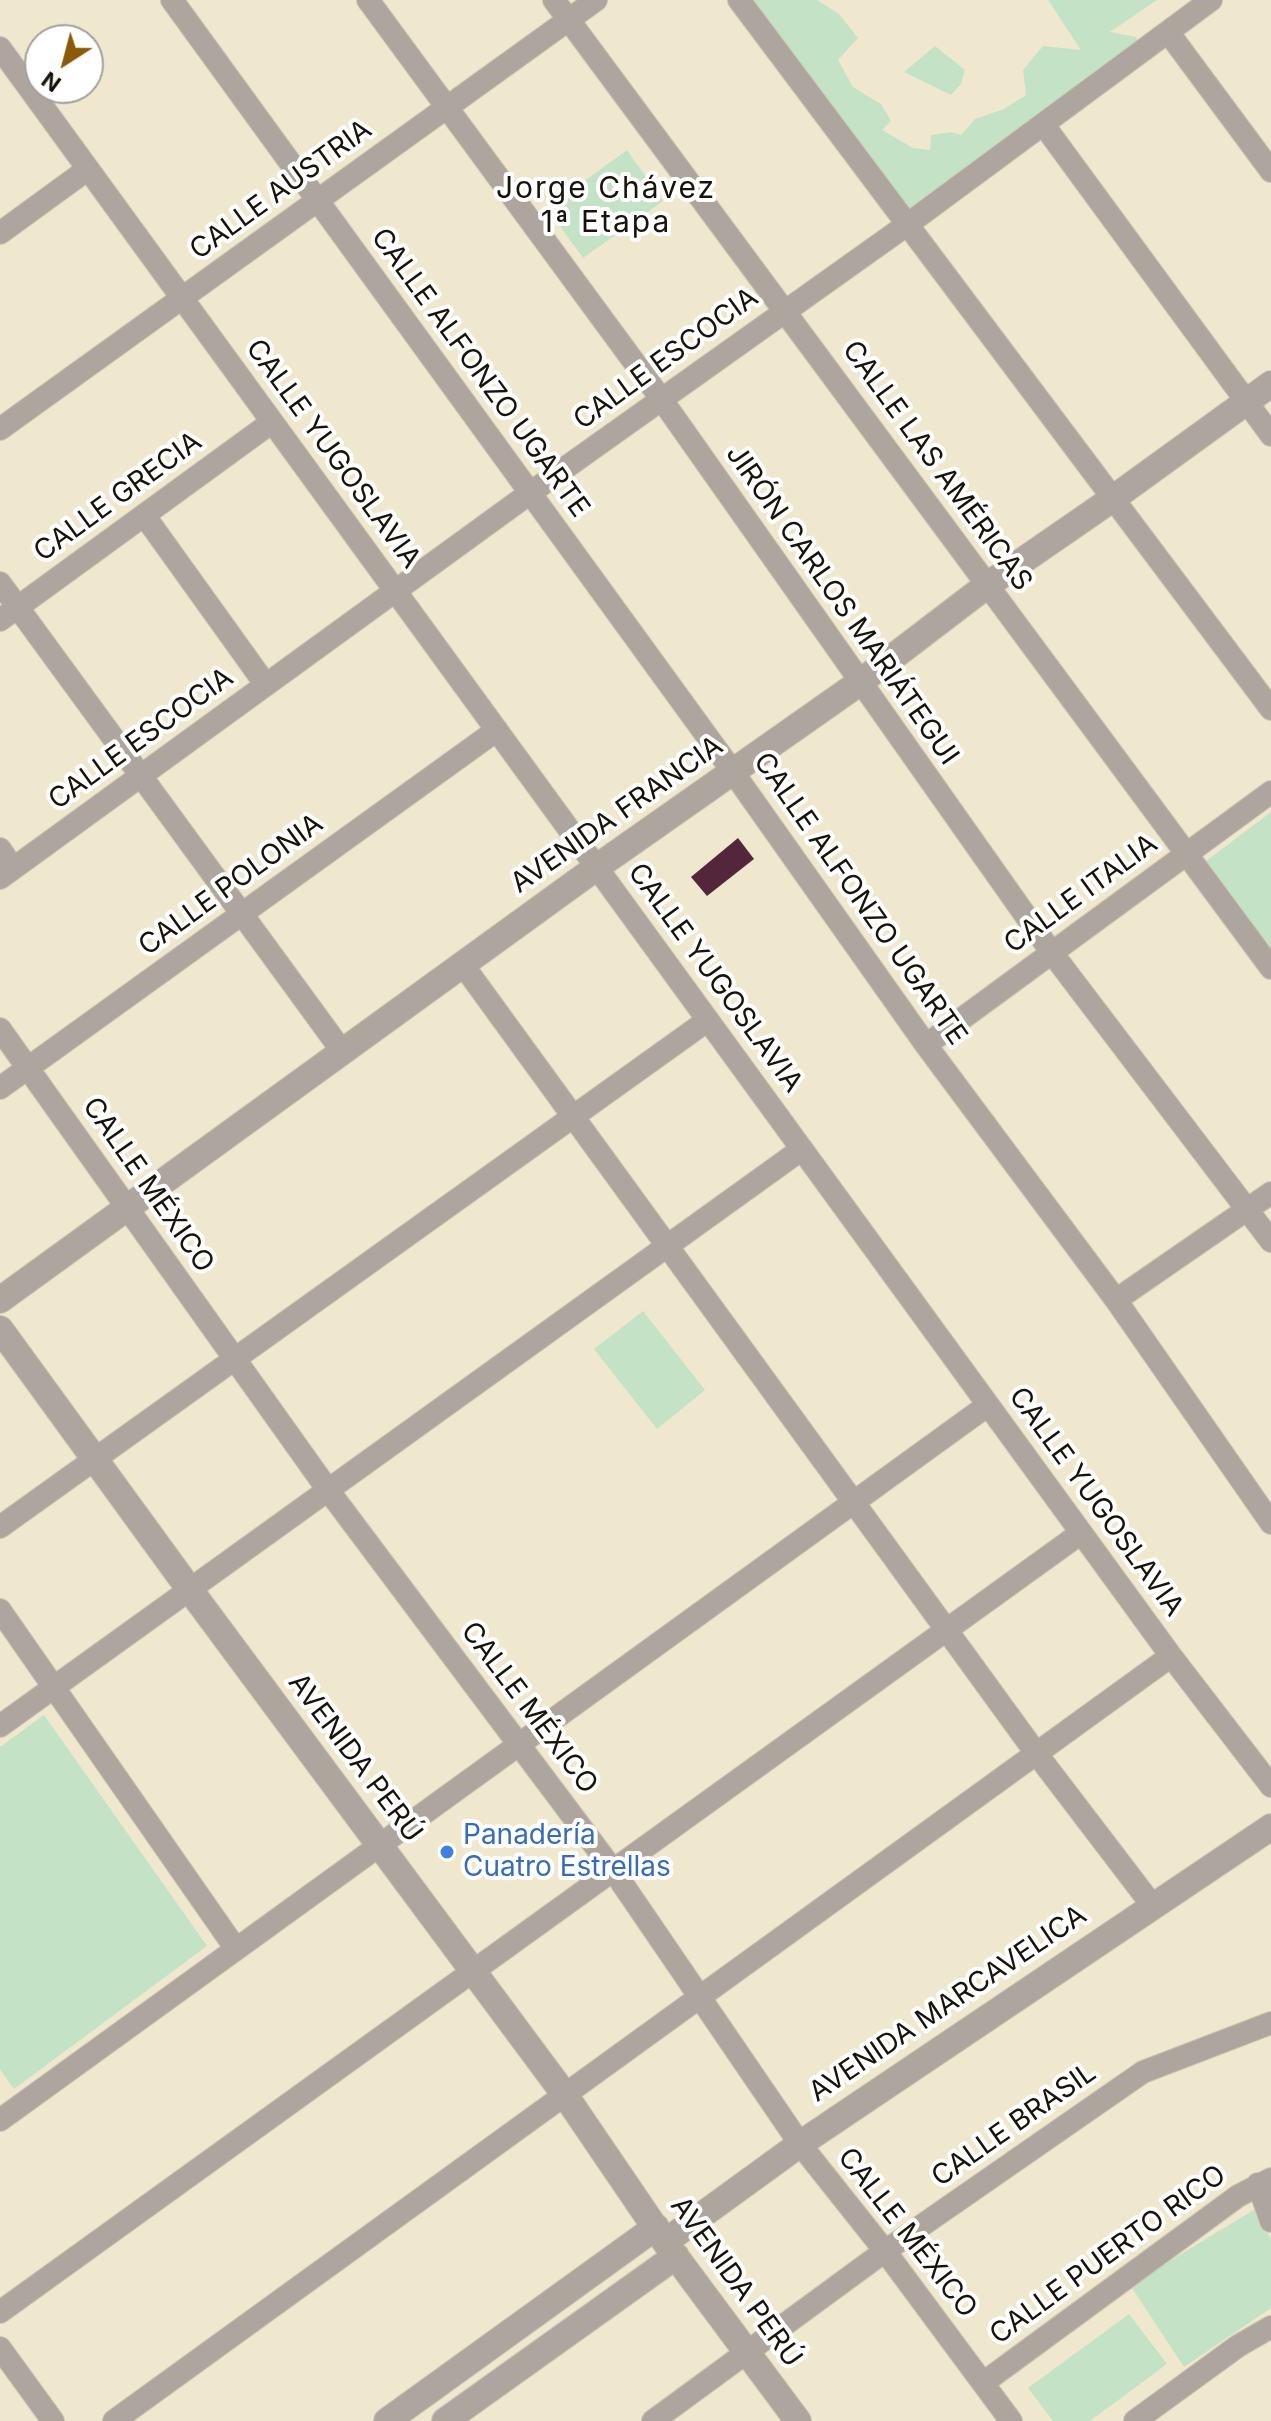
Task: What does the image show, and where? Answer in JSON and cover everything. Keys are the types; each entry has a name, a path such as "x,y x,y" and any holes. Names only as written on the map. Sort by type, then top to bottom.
{"street":[{"name":"CALLE ALFONZO UGARTE","path":"172,0 733,772 926,1045 1116,1300 1271,1523"},
{"name":"JIRÓN CARLOS MARIÁTEGUI","path":"368,0 662,400 1052,953 1271,1241"},
{"name":"CALLE LAS AMÉRICAS","path":"554,0 1271,968"},
{"name":"CALLE AUSTRIA","path":"0,429 596,0"},
{"path":"739,0 1115,497 1271,709"},
{"name":"CALLE ESCOCIA","path":"7,873 530,493 908,224 1211,0"},
{"path":"1168,32 1271,171"},
{"name":"CALLE YUGOSLAVIA","path":"0,48 1081,1533 1271,1786"},
{"path":"1043,124 1271,435"},
{"path":"0,233 88,169"},
{"name":"AVENIDA FRANCIA","path":"0,1300 597,867 859,683 986,586 1271,384"},
{"name":"CALLE GRECIA","path":"9,614 272,422"},
{"path":"144,515 266,685"},
{"path":"0,583 9,614 141,775 342,1051"},
{"name":"CALLE POLONIA","path":"0,1088 497,730"},
{"name":"CALLE ITALIA","path":"926,1045 1271,792"},
{"path":"0,849 7,873"},
{"path":"463,965 1036,1753 1152,1905"},
{"path":"0,1527 708,1020"},
{"name":"CALLE MÉXICO","path":"0,1029 328,1490 613,1870 800,2144 885,2251 1011,2421"},
{"path":"0,1726 802,1149"},
{"path":"1116,1300 1271,1193"},
{"name":"AVENIDA PERÚ","path":"0,1329 565,2095 666,2242 798,2421"},
{"path":"3,2110 236,1949 988,1405"},
{"path":"0,2312 1081,1533"},
{"path":"0,1610 236,1949"},
{"path":"114,2421 1171,1656"},
{"name":"AVENIDA MARCAVELICA","path":"445,2421 666,2242 800,2144 1271,1827"},
{"name":"CALLE BRASIL","path":"653,2421 885,2251 1143,2072 1271,2023"},
{"path":"1265,2182 1271,2221"},
{"name":"CALLE PUERTO RICO","path":"983,2383 1265,2182"},
{"name":"AVENIDA MARCAVELICA","path":"387,2421 666,2242"},
{"path":"1135,2421 1238,2346 1271,2327"},
{"path":"0,2348 53,2421"}],"green space":[{"path":"745,0 817,0 839,14 858,38 838,60 853,87 881,104 891,121 882,130 913,148 930,150 931,135 951,132 961,135 975,119 1004,109 1026,95 1023,70 1043,46 1081,50 1048,0 1157,0 1110,32 1136,37 1140,47 908,224"},
{"path":"935,46 965,70 961,84 951,95 904,72"},
{"path":"627,150 663,201 583,258 547,208"},
{"path":"1271,812 1271,948 1206,861"},
{"path":"643,1311 705,1390 657,1429 594,1349"},
{"path":"44,1715 207,1946 14,2089 0,2069 0,1747"},
{"path":"1257,2208 1271,2240 1271,2308 1184,2367 1130,2285"},
{"path":"1129,2314 1167,2364 1090,2421 1053,2421 1028,2388"}],"building":[{"path":"738,838 754,859 707,896 691,877"}],"place":[{"name":"Panadería Cuatro Estrellas","path":"447,1852"}],"district":[{"name":"Jorge Chávez 1ª Etapa","path":"606,206"}]}
